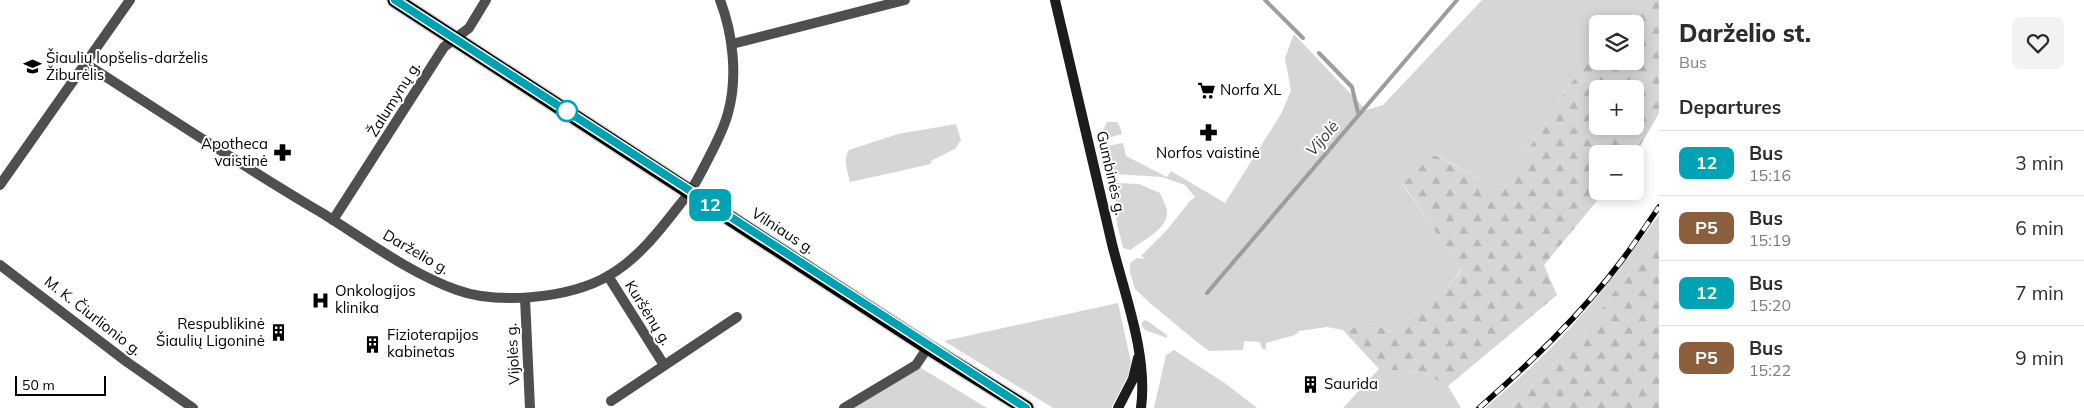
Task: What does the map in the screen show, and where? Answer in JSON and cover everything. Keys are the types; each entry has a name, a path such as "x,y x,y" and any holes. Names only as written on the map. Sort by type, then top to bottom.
{"highway":[{"name":"Vilniaus g.","path":"395,0 928,347 1026,408"}],"main road":[{"name":"Gumbinės g.","path":"1055,0 1111,240 1140,353 1143,378 1141,408"},
{"path":"1118,408 1133,379 1140,353"}],"street":[{"path":"0,185 130,0"},
{"name":"Žalumynų g.","path":"333,220 444,47 468,28 486,0"},
{"name":"Darželio g.","path":"86,64 424,276 458,291 495,298 525,298 567,290 608,276 636,255 663,226 690,192 717,143 729,111 732,78 732,44 726,15 720,0"},
{"path":"732,44 905,0"},
{"name":"M. K. Čiurlionio g.","path":"0,265 127,362 193,408"},
{"name":"Kuršėnų g.","path":"608,276 664,365"},
{"name":"Vijolės g.","path":"525,298 530,408"},
{"name":"Kuršėnų g.","path":"611,401 737,318"},
{"path":"844,408 916,365 928,347"}],"green space":[{"path":"1482,0 1647,0 1632,15 1589,15 1589,61 1567,88 1502,191 1434,154 1403,185 1462,269 1444,292 1391,332 1375,324 1343,330 1327,327 1299,331 1295,335 1266,343 1266,349 1262,349 1260,342 1244,341 1243,350 1209,351 1135,289 1130,273 1130,263 1137,258 1146,259 1141,256 1168,229 1195,197 1185,185 1162,177 1113,174 1106,146 1123,143 1126,156 1167,177 1171,171 1225,203 1281,114 1291,91 1285,58 1294,34 1366,110 1383,105"},
{"path":"1647,0 1659,0 1659,113 1641,145 1589,145 1589,200 1598,200 1544,265 1557,295 1448,386 1421,372 1379,369 1343,330 1375,324 1391,332 1444,292 1462,270 1403,184 1433,154 1502,191 1567,88 1589,61 1589,70 1644,70 1644,15 1632,15"},
{"path":"1107,122 1117,122 1122,134 1105,139 1103,130"},
{"path":"956,124 961,140 955,149 931,161 931,164 850,182 846,162 849,150 898,134"},
{"path":"1115,183 1139,184 1160,193 1167,211 1166,218 1159,229 1131,250 1123,248 1117,224"},
{"path":"1659,215 1659,232 1582,335 1510,408 1485,408 1534,365 1579,318"},
{"path":"1659,232 1659,408 1510,408 1582,335"},
{"path":"1118,303 1131,362 1128,376 1111,408 1053,408 944,341"},
{"path":"1146,320 1167,335 1167,338 1145,330 1142,322"},
{"path":"1174,350 1226,384 1257,408 1154,408 1166,355"},
{"path":"916,365 987,408 844,408"},
{"path":"1379,369 1421,372 1448,386 1461,408 1343,408"}],"waterway":[{"path":"1265,0 1303,38"},
{"name":"Vijolė","path":"1207,293 1457,0"},
{"path":"1319,53 1352,87 1358,113"}],"railway":[{"path":"1479,408 1536,356 1590,300 1627,254 1659,207"}],"bus line":[{"name":"12","path":"395,0 928,347 1026,408"}],"place":[{"name":"Šiaulių lopšelis-darželis Žiburėlis","path":"32,67"},
{"name":"Norfa XL","path":"1206,90"},
{"name":"Norfos vaistinė","path":"1208,132"},
{"name":"Apotheca vaistinė","path":"282,153"},
{"name":"Onkologijos klinika","path":"321,300"},
{"name":"Respublikinė Šiaulių Ligoninė","path":"279,333"},
{"name":"Fizioterapijos kabinetas","path":"373,344"},
{"name":"Saurida","path":"1310,384"}]}
